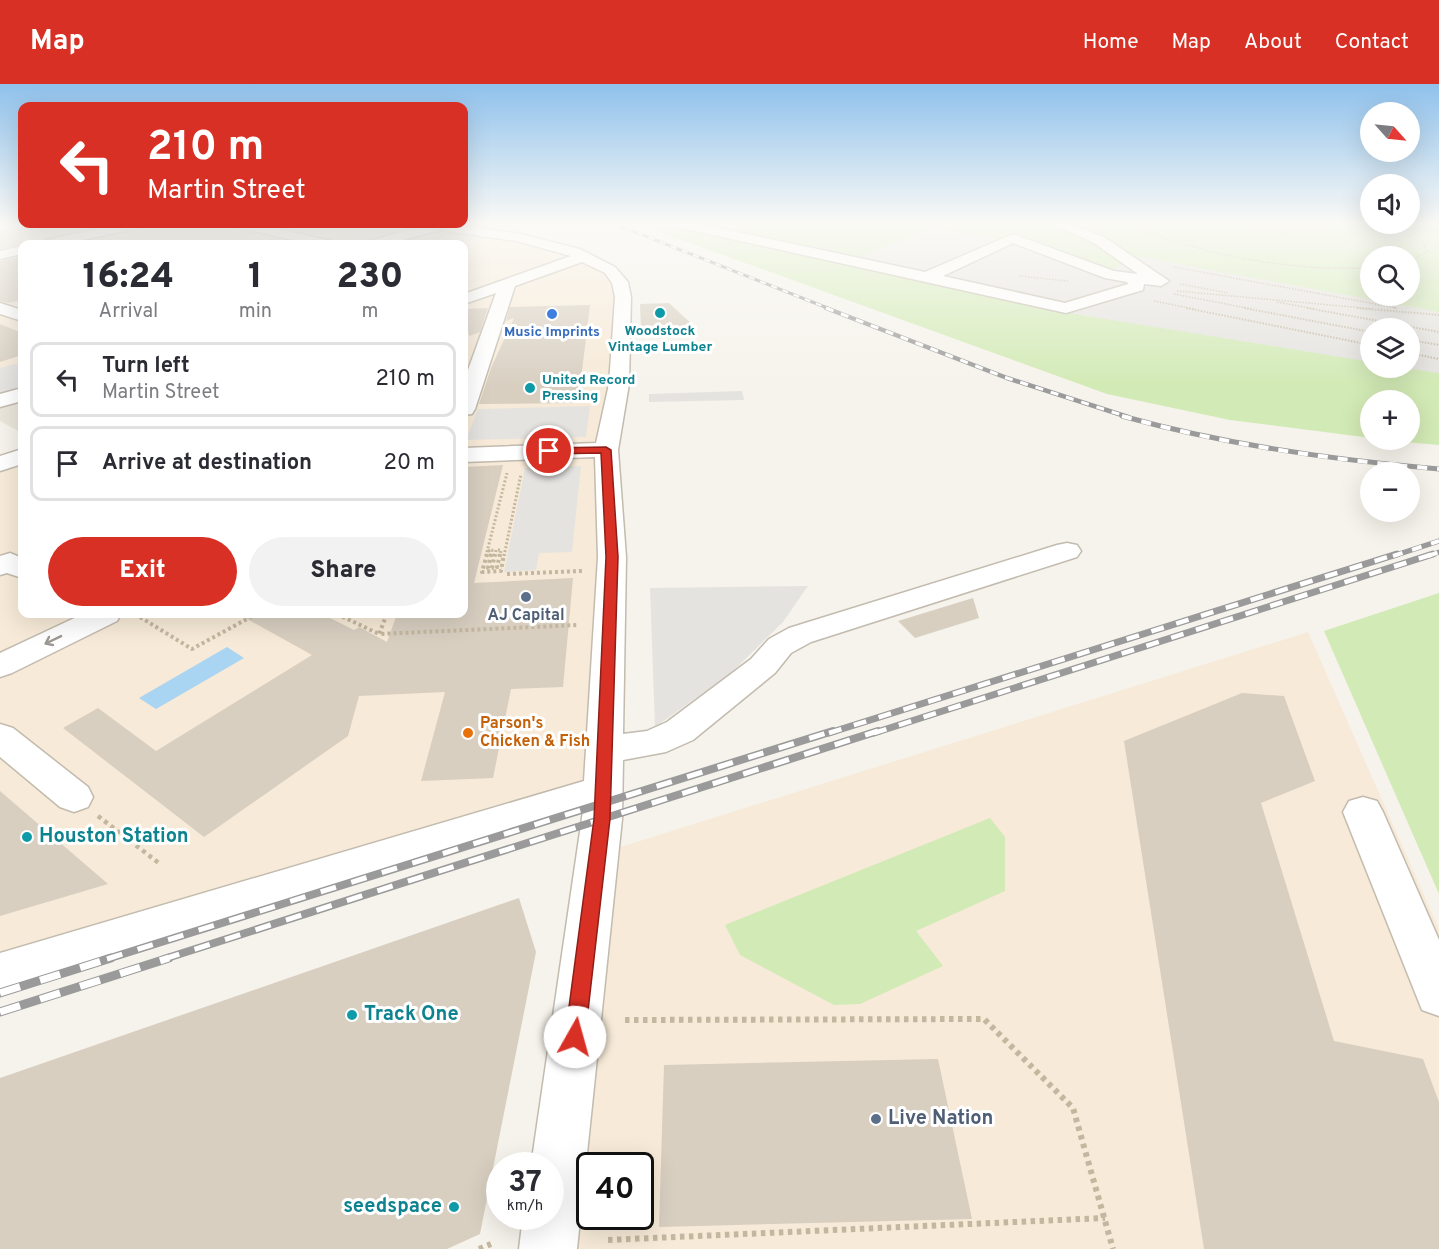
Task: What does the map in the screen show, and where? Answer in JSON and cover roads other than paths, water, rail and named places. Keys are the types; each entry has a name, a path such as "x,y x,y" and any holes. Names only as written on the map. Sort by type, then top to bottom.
{"street":[{"path":"468,298 521,278"},
{"path":"548,1249 602,819 612,557 606,450 619,384 623,297 617,278"},
{"path":"928,278 1066,308 1115,294 1136,282"},
{"path":"1123,278 1136,282 1161,280 1158,278"},
{"path":"468,397 508,283"},
{"path":"0,308 18,315"},
{"path":"468,357 484,351"},
{"path":"0,401 18,395"},
{"path":"468,454 606,450"},
{"path":"0,974 604,770 680,731 763,666 780,646 800,636 1068,551"},
{"path":"0,566 10,562 18,567"},
{"path":"0,666 98,618"},
{"path":"0,737 74,797"},
{"path":"1363,812 1439,994"}],"water":[{"path":"227,647 244,658 156,709 139,698"}],"railway":[{"path":"753,278 830,309"},
{"path":"826,308 1007,378 1128,417"},
{"path":"1122,416 1200,435 1279,450 1439,469"},
{"path":"1393,556 1439,541"},
{"path":"1428,556 1439,552"},
{"path":"829,733 1397,554"},
{"path":"874,733 1433,554"},
{"path":"107,959 833,731"},
{"path":"164,959 878,731"},
{"path":"0,993 111,958"},
{"path":"0,1012 169,958"}],"place":[{"name":"Woodstock Vintage Lumber","path":"660,313"},
{"name":"Music Imprints","path":"552,314"},
{"name":"United Record Pressing","path":"530,388"},
{"name":"AJ Capital","path":"526,597"},
{"name":"Parson's Chicken & Fish","path":"468,733"},
{"name":"Houston Station","path":"27,837"},
{"name":"Track One","path":"352,1015"},
{"name":"Live Nation","path":"876,1119"},
{"name":"seedspace","path":"454,1207"}]}
